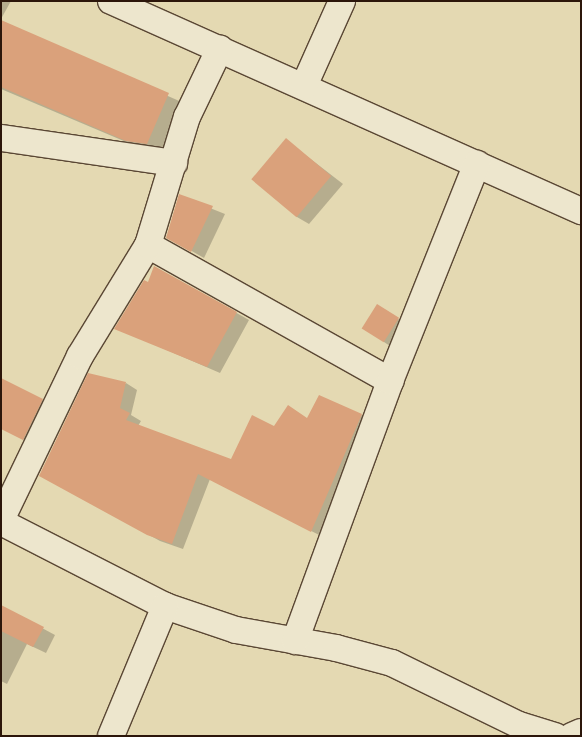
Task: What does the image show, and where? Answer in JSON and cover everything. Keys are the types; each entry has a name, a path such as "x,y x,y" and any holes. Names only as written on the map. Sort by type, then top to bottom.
{"street":[{"path":"111,1 220,48 581,211"},
{"path":"304,86 342,1"},
{"path":"220,48 194,100 148,245 80,356 1,521 165,606 236,630 295,641 392,664 519,725 556,736"},
{"path":"1,138 174,163"},
{"path":"295,641 390,381 477,164"},
{"path":"148,245 390,381"},
{"path":"111,736 165,606"},
{"path":"572,736 581,732"}],"building":[{"path":"1,20 169,93 147,144 126,141 1,87"},
{"path":"286,138 331,176 296,217 251,179"},
{"path":"179,194 213,206 191,252 166,238"},
{"path":"154,266 237,312 207,367 114,329 144,280 148,282"},
{"path":"377,304 399,318 384,342 362,329"},
{"path":"88,373 126,382 120,408 130,413 126,420 231,459 252,415 274,426 288,405 307,418 319,395 362,414 311,532 198,474 172,544 147,535 39,476"},
{"path":"1,378 43,399 23,440 1,429"},
{"path":"1,605 44,627 33,647 1,631"}]}
